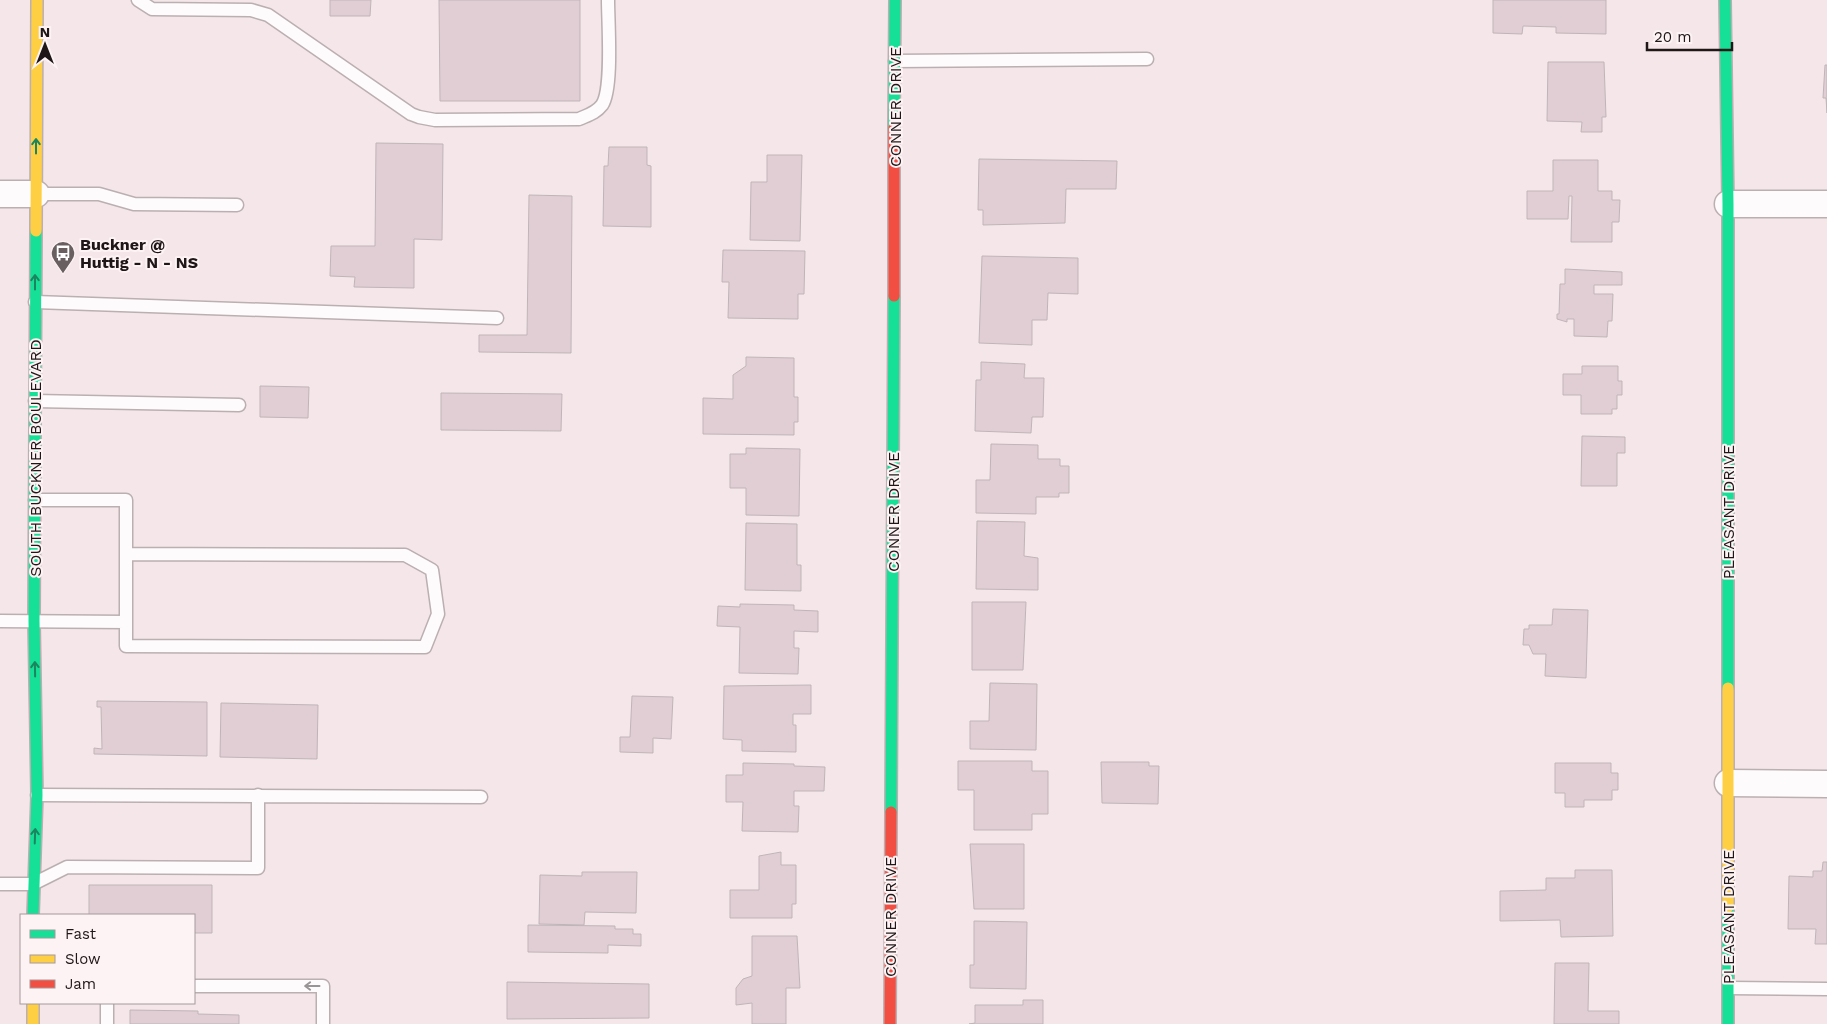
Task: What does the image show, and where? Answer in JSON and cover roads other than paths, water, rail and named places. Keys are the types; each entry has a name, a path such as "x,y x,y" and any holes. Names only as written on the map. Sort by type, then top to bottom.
{"street":[{"name":"SOUTH BUCKNER BOULEVARD","path":"33,914 36,795 34,500 37,0"},
{"name":"CONNER DRIVE","path":"890,1024 896,0"},
{"name":"PLEASANT DRIVE","path":"1725,0 1728,204 1728,1024"},
{"path":"0,194 36,194"},
{"path":"1728,204 1827,204"},
{"path":"1728,783 1827,784"},
{"path":"33,1004 33,1024"}],"lane":[{"path":"138,0 152,9 250,10 268,15 411,114 419,118 435,120 579,119 594,112 603,103 608,89 608,0"},
{"path":"895,61 1148,59"},
{"path":"36,194 99,194 134,204 236,205"},
{"path":"35,302 497,318"},
{"path":"35,401 239,405"},
{"path":"34,500 126,500 126,554 126,646 425,647 438,614 432,570 405,555 126,554"},
{"path":"0,621 126,622"},
{"path":"36,795 481,797"},
{"path":"0,884 33,884 67,867 258,868 258,795"},
{"path":"195,986 323,986 323,1024"},
{"path":"1729,988 1827,989"},
{"path":"107,1004 107,1024"}],"place":[{"name":"Buckner @ Huttig - N - NS","path":"63,274"}]}
